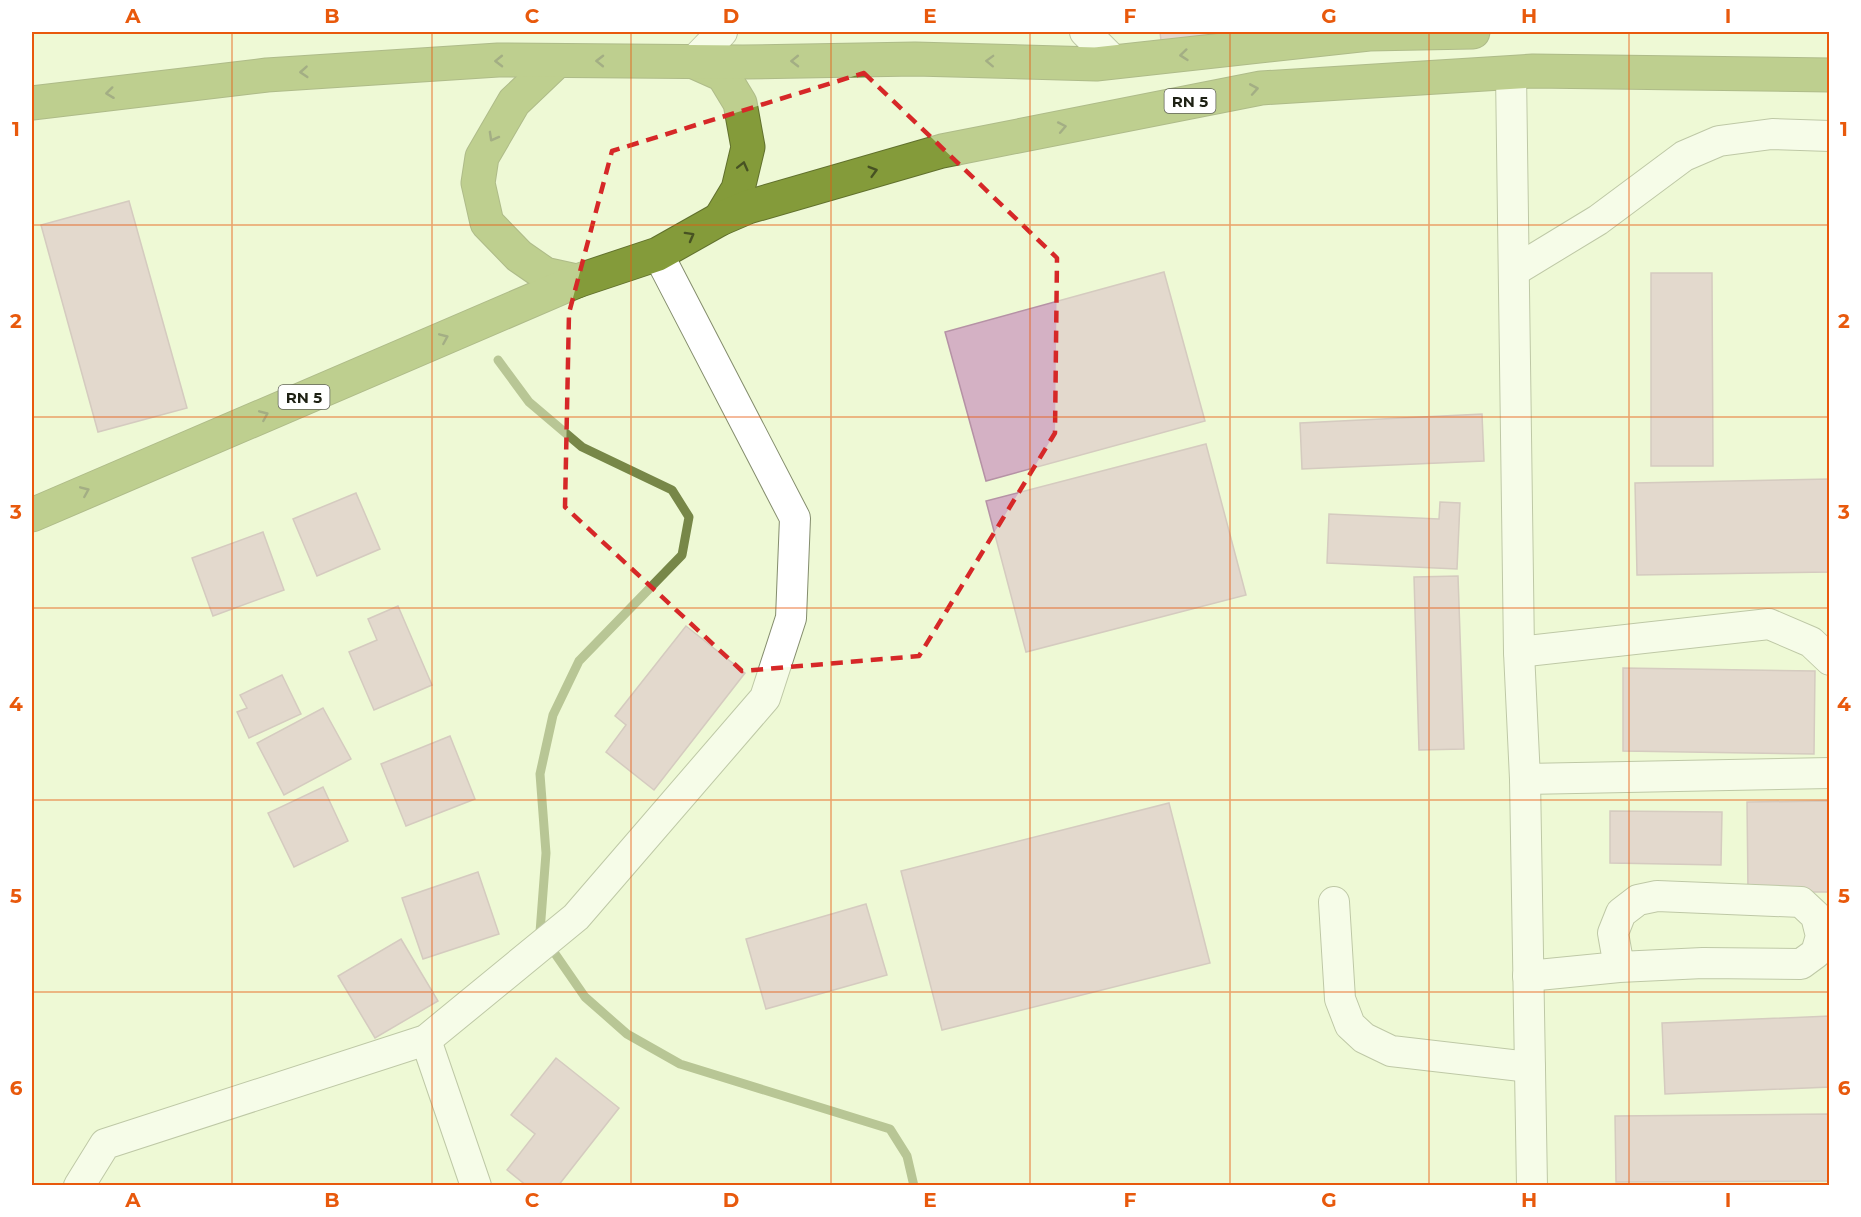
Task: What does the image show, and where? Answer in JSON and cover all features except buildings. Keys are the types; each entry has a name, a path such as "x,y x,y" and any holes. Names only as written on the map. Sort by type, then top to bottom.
{"highway":[{"path":"32,104 60,98 267,75 498,60 693,62 915,59 1096,64 1370,33 1473,32"},
{"path":"557,61 514,102 482,157 478,183 487,223 519,256 546,274 577,280"},
{"path":"693,62 723,75 740,103 748,147 738,189 720,219"},
{"name":"RN 5","path":"32,515 577,280 658,254 720,219 748,207 942,151 1261,87 1533,71 1830,75"}],"street":[{"path":"693,62 722,32"},
{"path":"1085,32 1115,62"},
{"path":"1511,73 1519,652 1525,779 1532,1185"},
{"path":"1514,271 1598,220 1684,156 1719,141 1773,134 1830,136"},
{"path":"79,1185 105,1144 426,1040 576,917 765,699 791,618 795,518 658,254"},
{"path":"1519,652 1769,624 1811,642 1830,660"},
{"path":"1525,779 1830,773"},
{"path":"1528,976 1618,967 1702,963 1801,964 1816,953 1821,936 1816,916 1801,902 1658,896 1638,900 1621,913 1613,933 1618,967"},
{"path":"1334,902 1340,999 1350,1025 1364,1038 1391,1051 1530,1067"},
{"path":"426,1040 476,1185"}],"highlighted area":[{"path":"864,73 1057,258 1055,433 919,656 742,671 565,507 569,313 612,151"}],"waterway":[{"path":"498,360 529,402 582,447 672,490 689,517 682,555 579,661 553,715 540,774 546,853 540,932 585,997 627,1034 680,1064 890,1129 907,1156 914,1186"}]}
